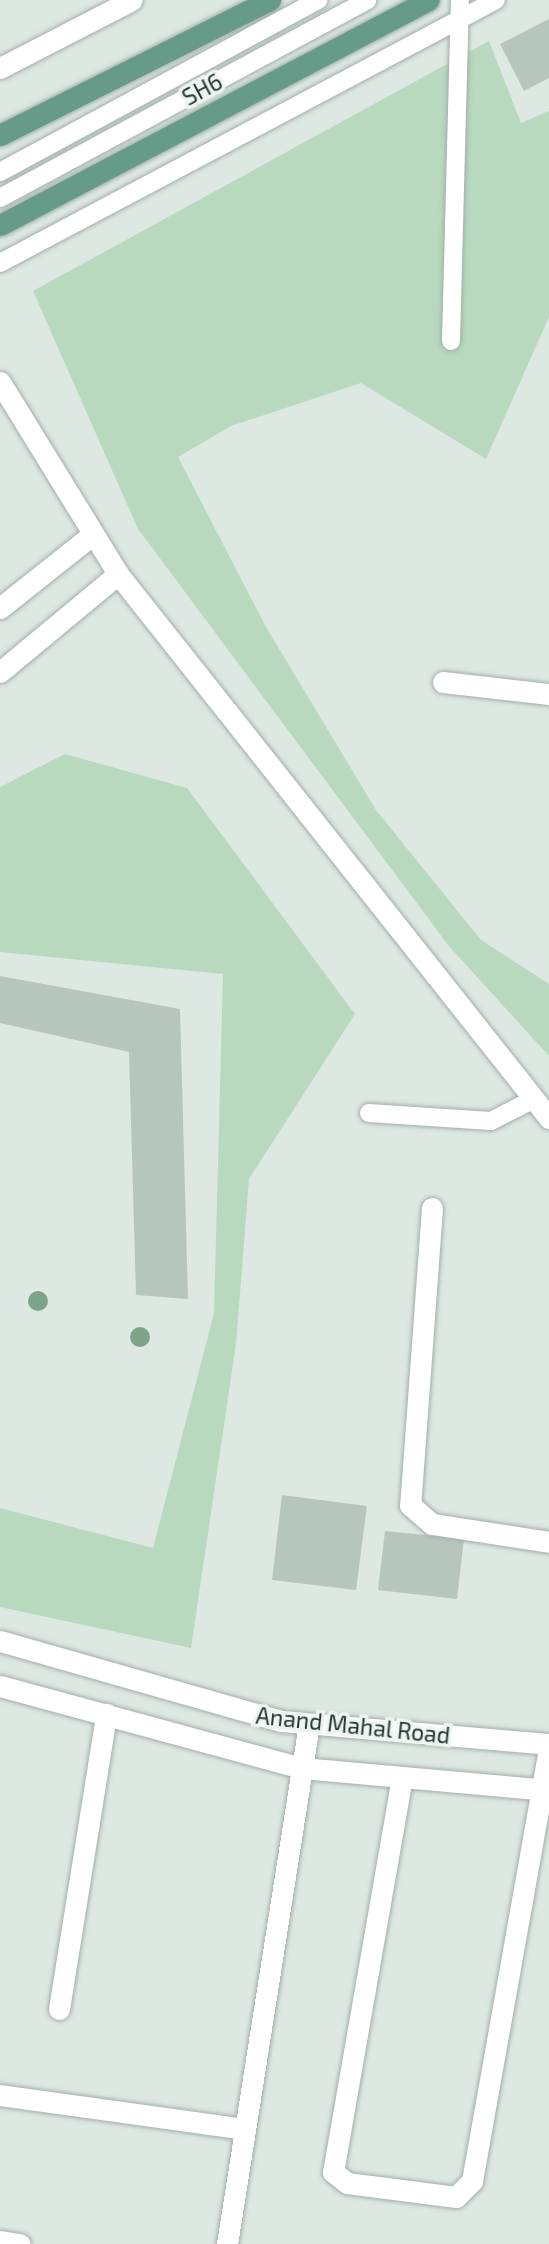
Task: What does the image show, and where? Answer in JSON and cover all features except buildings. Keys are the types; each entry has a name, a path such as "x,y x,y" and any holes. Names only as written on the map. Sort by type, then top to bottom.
{"main road":[{"path":"0,135 270,0"},
{"name":"SH6","path":"0,225 428,0"}],"street":[{"path":"0,68 132,0"},
{"path":"0,382 118,574 549,1118"},
{"path":"0,608 93,534"},
{"path":"0,672 118,574"},
{"path":"443,682 549,694"},
{"path":"432,1208 410,1505 432,1524 549,1542"},
{"name":"Anand Mahal Road","path":"0,1641 251,1715 309,1724 549,1747"},
{"name":"Anand Mahal Road","path":"0,1686 301,1768 546,1790"},
{"path":"59,2009 106,1714"},
{"path":"227,2244 309,1724"},
{"path":"402,1777 334,2172 347,2183 456,2197 472,2181 546,1790 549,1747"},
{"path":"0,2095 245,2129"},
{"path":"0,2241 20,2244"}],"lane":[{"path":"0,172 318,0"},
{"path":"0,198 368,0"},
{"path":"451,341 460,0"},
{"path":"0,263 496,0"},
{"path":"369,1113 491,1121 534,1098"}],"green space":[{"path":"489,41 521,123 549,111 549,317 486,459 361,383 231,426 178,457 266,627 376,810 481,940 549,984 549,1056 448,945 138,529 33,291"},
{"path":"65,754 187,788 355,1014 249,1179 236,1344 191,1648 0,1607 0,1508 153,1548 214,1313 223,974 0,952 0,787"}]}
